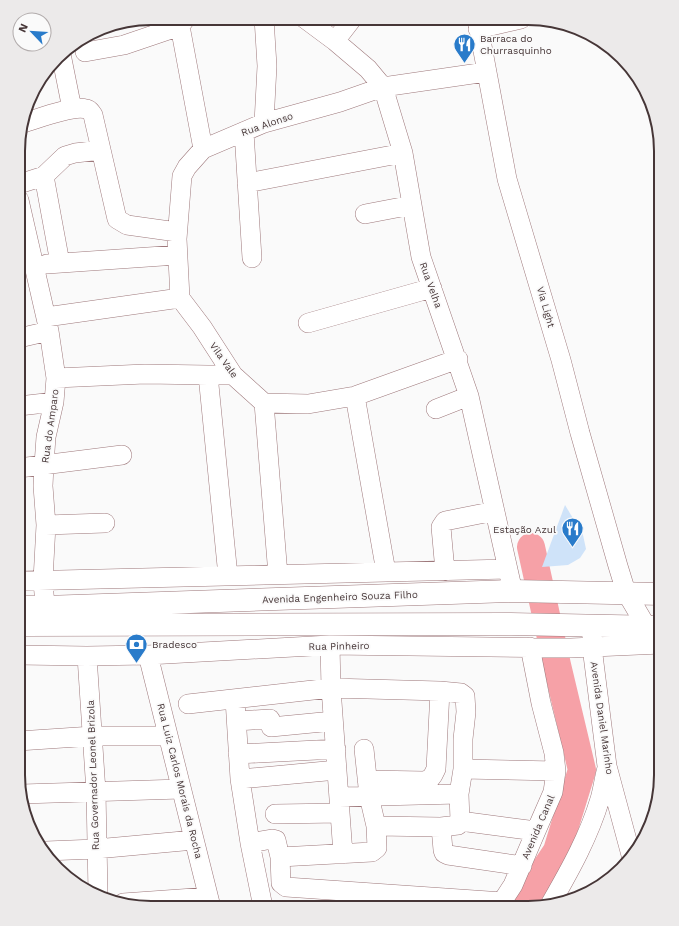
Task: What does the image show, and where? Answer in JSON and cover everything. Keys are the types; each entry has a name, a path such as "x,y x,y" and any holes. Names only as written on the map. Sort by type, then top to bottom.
{"main road":[{"name":"Avenida Engenheiro Souza Filho","path":"25,607 508,581 582,592 654,594"},
{"path":"25,625 511,624 653,627"}],"street":[{"path":"85,52 124,45 175,25"},
{"path":"183,25 203,149"},
{"path":"264,123 268,66 265,25"},
{"name":"Rua Velha","path":"314,25 336,41 368,69 383,87 403,153 421,257 458,359 469,396 495,512 508,581"},
{"path":"336,41 348,25"},
{"name":"Via Light","path":"478,25 486,72 508,179 561,360 580,433 626,592 653,627"},
{"path":"62,62 72,109"},
{"name":"Rua Alonso","path":"180,298 177,232 182,176 187,167 203,149 264,123 340,102 383,87 486,72"},
{"path":"28,121 72,109 85,108 90,110 93,115 117,219 127,225 177,232"},
{"path":"244,132 246,183 252,258"},
{"path":"25,182 44,176 65,156 101,150"},
{"path":"246,183 403,153"},
{"path":"44,176 60,263"},
{"path":"365,214 412,205"},
{"name":"Rua do Amparo","path":"25,226 48,324 56,378 54,402 46,437 44,465 43,486 46,525 44,580 45,607"},
{"path":"34,264 177,255"},
{"path":"308,323 432,288"},
{"path":"25,335 48,324 180,298"},
{"name":"Vila Vale","path":"180,298 202,327 233,376 264,403"},
{"path":"278,575 264,403 308,404 355,396 458,359"},
{"path":"56,378 145,374 233,376"},
{"path":"208,375 228,576"},
{"path":"355,396 386,572"},
{"path":"436,409 469,396"},
{"path":"25,405 54,402"},
{"path":"25,467 122,455"},
{"path":"446,571 441,527 442,524 445,521 495,512"},
{"path":"46,525 105,523"},
{"path":"25,581 446,571 508,581"},
{"name":"Avenida Daniel Marinho","path":"589,625 607,766 630,850"},
{"name":"Rua Pinheiro","path":"25,655 87,656 148,654 330,645 571,648 654,644"},
{"path":"330,645 333,721 343,847"},
{"name":"Avenida Canal","path":"502,901 522,866 553,792 556,771 554,753 541,703 537,647"},
{"name":"Rua Luiz Carlos Morais da Rocha","path":"148,654 210,901"},
{"name":"Rua Governador Leonel Brizola","path":"87,656 96,792 98,889"},
{"path":"188,704 331,688 461,693 473,712 463,739 463,769 459,794 452,825 443,850 448,855 522,866"},
{"path":"275,814 339,805 368,788 424,781 430,778 436,769 440,691"},
{"path":"235,699 240,779 250,843 262,901"},
{"path":"237,721 271,723 333,721"},
{"path":"25,741 93,736 168,736"},
{"path":"438,737 463,739"},
{"path":"238,754 336,749"},
{"path":"250,843 277,847 343,847 372,852 375,850 377,848 376,826 368,788 364,749"},
{"path":"554,898 574,863 586,835 600,799 607,766"},
{"path":"463,769 556,771"},
{"path":"240,779 337,770"},
{"path":"368,788 459,794"},
{"path":"26,794 181,789"},
{"path":"376,826 452,825 536,831"},
{"path":"50,851 96,849 194,840"},
{"path":"277,847 281,883 286,887 452,901"}],"building":[{"path":"565,505 583,535 586,549 580,558 568,565 542,567"}],"waterway":[{"path":"524,901 557,851 582,770 531,547"}],"place":[{"name":"Barraca do Churrasquinho","path":"465,64"},
{"name":"Estação Azul","path":"572,548"},
{"name":"Bradesco","path":"137,664"}]}
